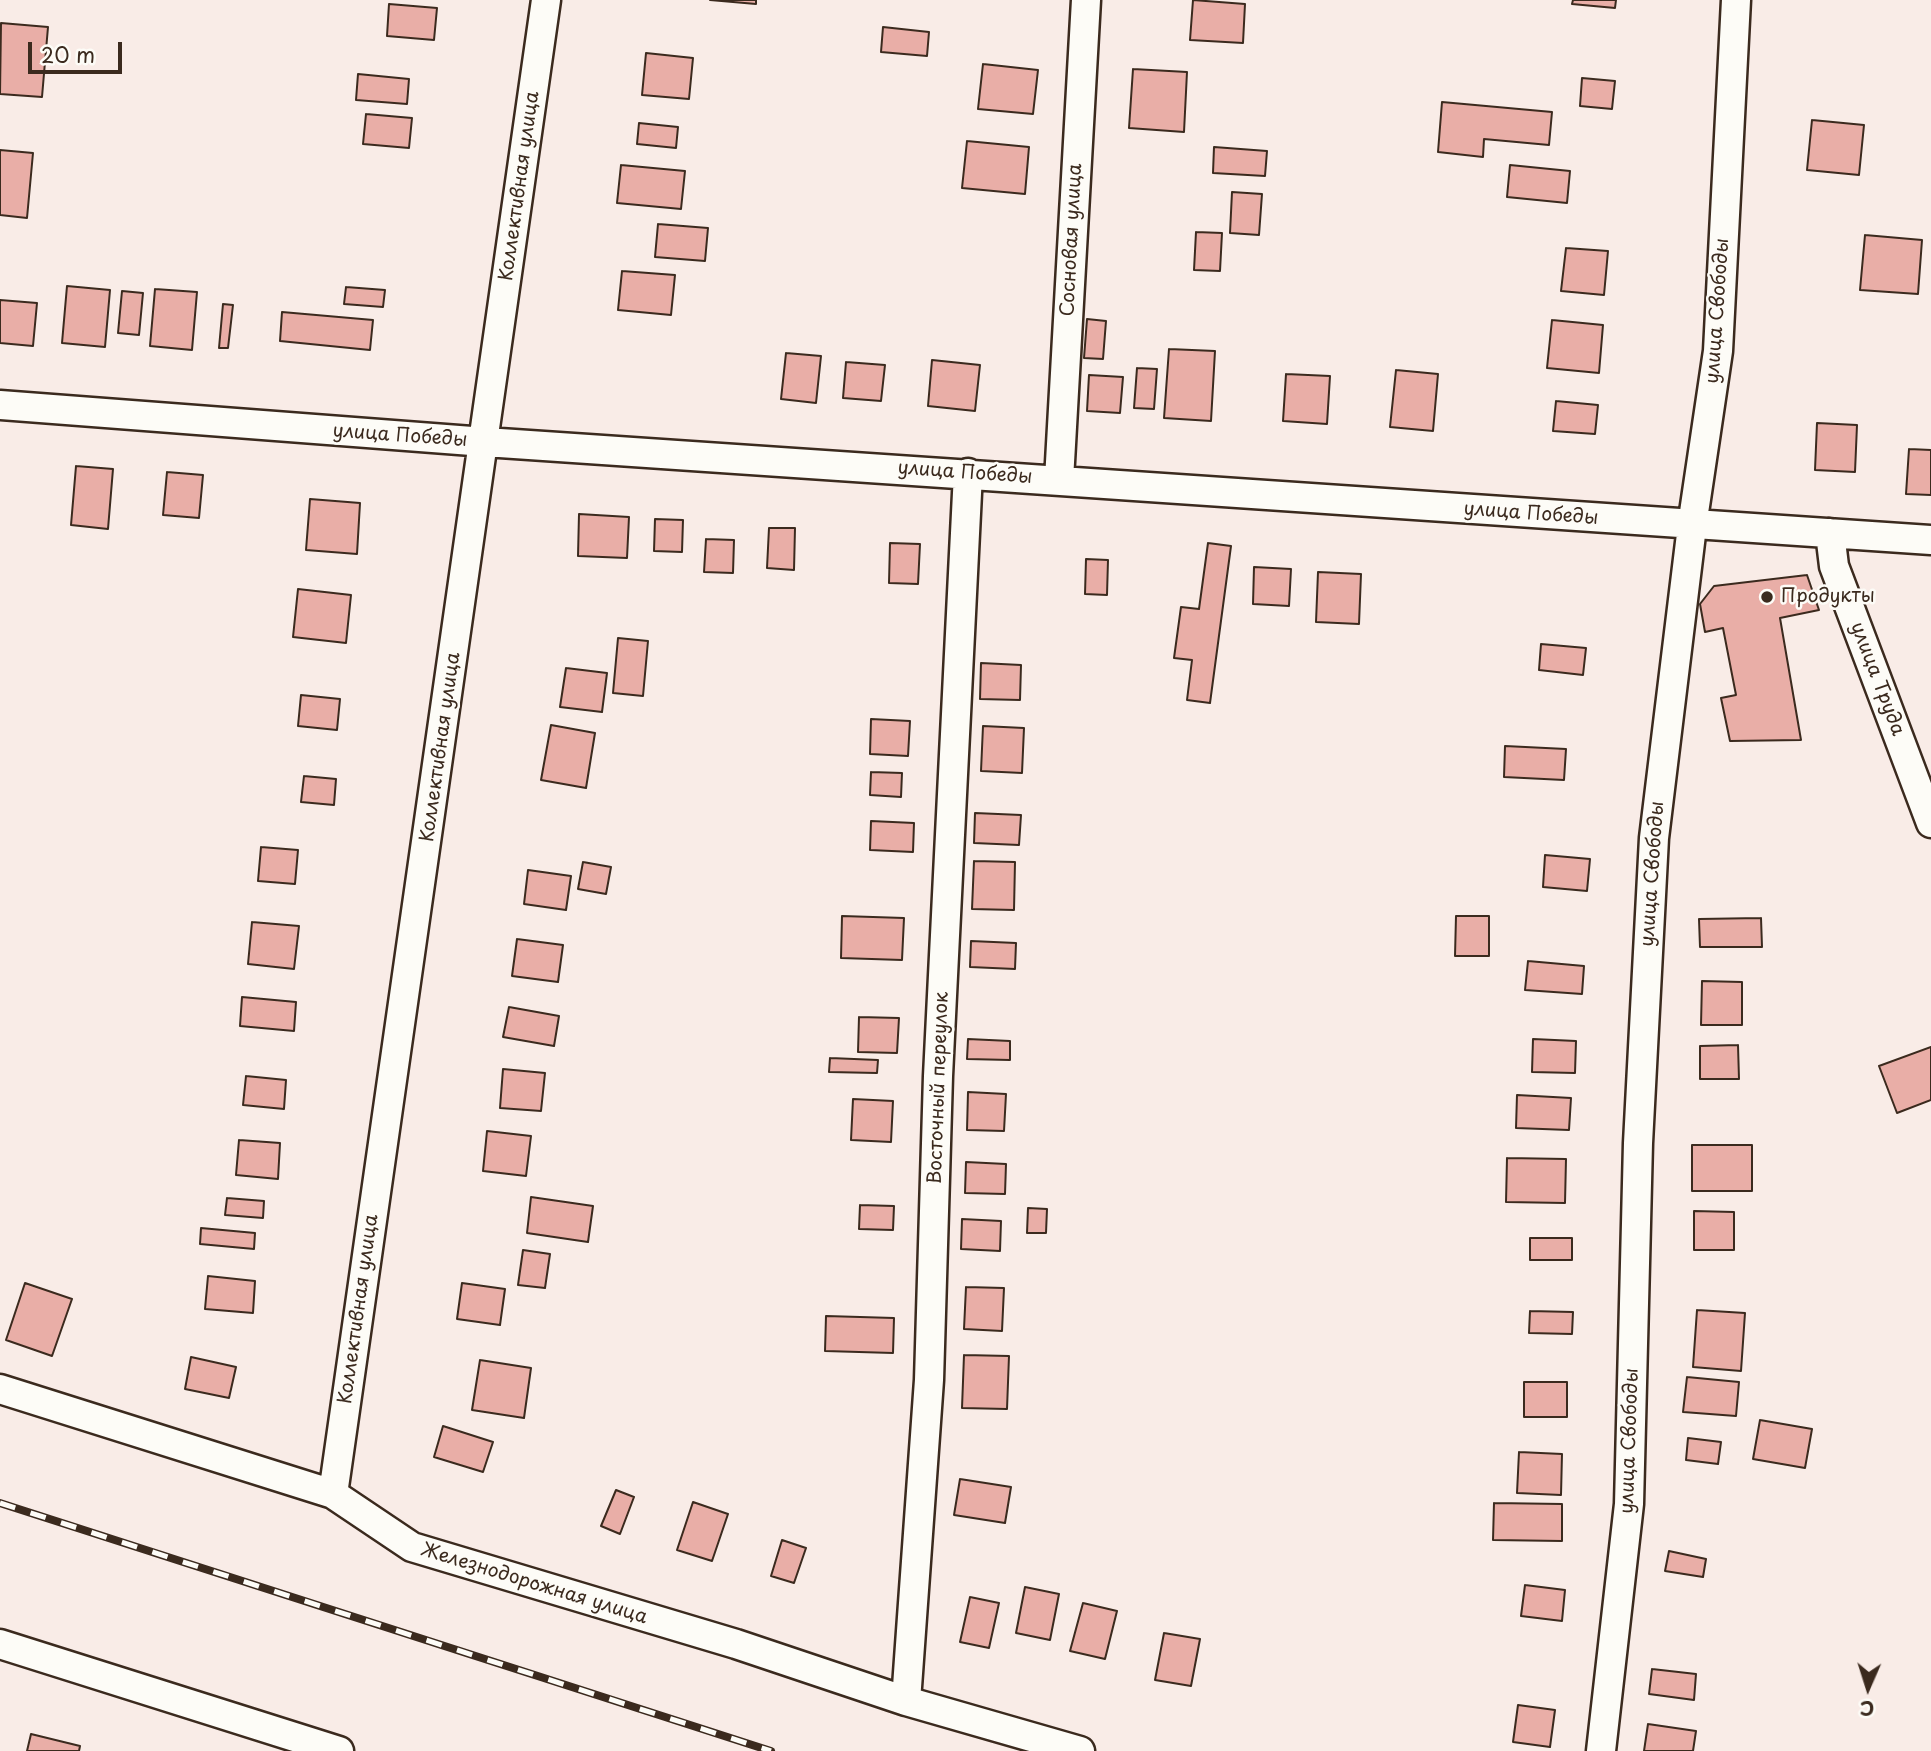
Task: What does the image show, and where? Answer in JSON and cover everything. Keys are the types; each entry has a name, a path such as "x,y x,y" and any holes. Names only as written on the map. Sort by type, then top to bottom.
{"street":[{"name":"Коллективная улица","path":"333,1494 546,0"},
{"name":"Сосновая улица","path":"1059,480 1086,0"},
{"name":"улица Свободы","path":"1601,1751 1629,1504 1638,1143 1654,838 1692,526 1718,351 1736,0"},
{"name":"улица Победы","path":"0,405 485,442 968,473 1692,526 1931,540"},
{"name":"Восточный переулок","path":"906,1701 929,1380 938,1076 968,473"},
{"name":"улица Труда","path":"1830,533 1834,565 1931,823"},
{"name":"Железнодорожная улица","path":"0,1389 333,1494 412,1548 736,1644 906,1701 1080,1751"},
{"path":"0,1644 322,1748"}],"building":[{"path":"710,0 756,0 756,4"},
{"path":"1193,0 1245,4 1243,43 1190,40"},
{"path":"1573,0 1616,0 1615,8 1572,4"},
{"path":"389,4 437,8 434,40 387,36"},
{"path":"1,23 48,27 42,97 0,94"},
{"path":"883,27 929,32 927,56 881,52"},
{"path":"646,53 693,58 689,99 642,95"},
{"path":"983,64 1038,70 1033,114 978,109"},
{"path":"1133,69 1187,72 1184,132 1129,128"},
{"path":"358,74 409,79 407,104 356,100"},
{"path":"1582,78 1615,81 1612,109 1580,106"},
{"path":"1442,102 1552,112 1549,145 1484,139 1483,157 1438,152"},
{"path":"366,114 412,118 409,148 363,144"},
{"path":"1812,120 1864,125 1859,175 1807,170"},
{"path":"639,123 678,127 676,148 637,144"},
{"path":"967,141 1029,147 1025,194 962,188"},
{"path":"1214,147 1267,151 1265,176 1213,173"},
{"path":"0,150 33,153 27,218 0,215"},
{"path":"621,165 685,171 681,209 617,203"},
{"path":"1510,165 1570,171 1567,203 1507,197"},
{"path":"1232,192 1262,194 1259,235 1230,233"},
{"path":"658,224 708,228 705,261 655,257"},
{"path":"1196,232 1222,233 1220,271 1194,270"},
{"path":"1865,235 1922,240 1918,294 1860,290"},
{"path":"1566,248 1608,251 1604,295 1561,291"},
{"path":"622,271 675,275 671,315 618,310"},
{"path":"67,286 110,290 105,347 62,343"},
{"path":"346,287 385,290 383,307 344,304"},
{"path":"155,289 197,292 192,350 150,346"},
{"path":"122,291 143,293 139,335 118,333"},
{"path":"0,300 37,303 33,346 0,343"},
{"path":"223,304 233,305 228,348 219,348"},
{"path":"282,312 373,320 370,350 280,341"},
{"path":"1087,319 1106,321 1103,359 1084,358"},
{"path":"1552,320 1603,325 1599,373 1547,368"},
{"path":"1169,349 1215,351 1211,421 1164,418"},
{"path":"786,353 821,356 816,403 781,399"},
{"path":"932,360 980,365 975,411 928,406"},
{"path":"846,362 885,365 881,401 843,398"},
{"path":"1137,368 1157,369 1154,409 1134,408"},
{"path":"1396,370 1438,374 1433,431 1390,427"},
{"path":"1286,374 1330,376 1327,424 1283,421"},
{"path":"1089,375 1123,377 1120,413 1087,411"},
{"path":"1556,401 1598,405 1595,434 1553,431"},
{"path":"1817,423 1857,425 1855,472 1815,470"},
{"path":"1909,449 1931,450 1931,495 1906,494"},
{"path":"76,466 113,469 108,529 71,525"},
{"path":"167,472 203,475 199,518 163,515"},
{"path":"310,499 360,503 357,554 306,550"},
{"path":"579,514 629,517 627,558 578,556"},
{"path":"655,519 683,520 682,552 654,551"},
{"path":"769,528 795,528 794,570 767,568"},
{"path":"706,539 734,540 733,573 704,572"},
{"path":"890,543 920,544 918,584 889,583"},
{"path":"1208,543 1231,546 1210,703 1187,700 1192,660 1174,658 1181,607 1199,609"},
{"path":"1086,559 1108,560 1107,595 1085,594"},
{"path":"1254,567 1291,569 1289,606 1253,604"},
{"path":"1318,572 1361,574 1359,624 1316,622"},
{"path":"1807,575 1819,610 1780,618 1801,740 1730,741 1721,698 1736,695 1723,628 1705,632 1700,604 1714,586"},
{"path":"298,589 351,595 346,643 293,637"},
{"path":"618,638 648,641 643,696 613,693"},
{"path":"1541,644 1586,648 1583,675 1539,670"},
{"path":"981,663 1021,665 1020,700 980,699"},
{"path":"566,668 607,673 602,712 560,707"},
{"path":"301,695 340,699 337,730 298,726"},
{"path":"871,719 910,721 908,756 870,754"},
{"path":"551,725 595,733 586,788 541,780"},
{"path":"983,726 1024,728 1022,773 981,771"},
{"path":"1505,746 1566,749 1564,780 1504,777"},
{"path":"871,772 902,773 901,797 870,795"},
{"path":"304,776 336,779 334,805 301,802"},
{"path":"975,813 1021,815 1019,845 974,843"},
{"path":"871,821 914,823 913,852 870,850"},
{"path":"261,847 298,850 295,884 258,881"},
{"path":"1545,855 1590,859 1587,891 1543,887"},
{"path":"974,861 1015,862 1014,910 972,909"},
{"path":"583,862 611,867 606,894 578,889"},
{"path":"528,870 571,876 566,910 524,904"},
{"path":"842,916 904,918 902,960 841,958"},
{"path":"1456,916 1489,916 1489,956 1455,956"},
{"path":"1761,918 1762,947 1700,947 1699,919"},
{"path":"252,922 299,926 294,969 248,964"},
{"path":"517,939 563,945 558,982 512,976"},
{"path":"971,941 1016,943 1015,969 970,967"},
{"path":"1528,961 1584,966 1582,994 1525,990"},
{"path":"1702,981 1742,982 1742,1025 1701,1025"},
{"path":"242,997 296,1002 294,1031 240,1026"},
{"path":"509,1007 559,1016 554,1046 503,1037"},
{"path":"859,1017 899,1018 897,1053 858,1052"},
{"path":"968,1039 1010,1041 1010,1060 967,1059"},
{"path":"1533,1039 1576,1041 1575,1073 1532,1072"},
{"path":"1738,1045 1739,1079 1700,1079 1700,1046"},
{"path":"1931,1047 1931,1100 1897,1113 1879,1066"},
{"path":"830,1058 878,1060 877,1073 829,1072"},
{"path":"503,1069 545,1073 541,1111 500,1108"},
{"path":"246,1076 286,1080 284,1109 243,1105"},
{"path":"968,1092 1006,1094 1004,1131 967,1130"},
{"path":"1517,1095 1571,1098 1569,1130 1516,1128"},
{"path":"853,1099 893,1101 891,1142 851,1140"},
{"path":"487,1131 531,1136 526,1176 483,1171"},
{"path":"239,1140 280,1143 278,1179 236,1175"},
{"path":"1692,1145 1752,1145 1752,1191 1692,1191"},
{"path":"1507,1158 1566,1159 1565,1203 1506,1202"},
{"path":"966,1162 1006,1164 1005,1194 965,1193"},
{"path":"531,1197 593,1206 588,1242 527,1233"},
{"path":"227,1198 264,1201 263,1218 225,1215"},
{"path":"860,1205 894,1206 893,1230 859,1229"},
{"path":"1028,1208 1047,1209 1046,1233 1027,1233"},
{"path":"1694,1211 1734,1212 1734,1250 1694,1250"},
{"path":"962,1219 1001,1221 1000,1251 961,1249"},
{"path":"201,1228 255,1233 254,1249 200,1244"},
{"path":"1530,1238 1572,1238 1572,1260 1530,1260"},
{"path":"523,1250 550,1254 545,1288 518,1285"},
{"path":"208,1276 255,1281 253,1313 205,1309"},
{"path":"25,1283 72,1299 52,1356 6,1340"},
{"path":"462,1283 505,1289 500,1325 457,1319"},
{"path":"966,1287 1004,1288 1002,1331 964,1329"},
{"path":"1697,1310 1745,1313 1741,1371 1693,1367"},
{"path":"1530,1311 1573,1312 1572,1334 1529,1333"},
{"path":"826,1316 894,1318 893,1353 825,1351"},
{"path":"964,1355 1009,1356 1007,1409 962,1408"},
{"path":"191,1357 236,1367 229,1398 185,1389"},
{"path":"480,1360 531,1368 524,1418 472,1410"},
{"path":"1687,1377 1739,1382 1736,1416 1683,1412"},
{"path":"1524,1382 1567,1382 1567,1417 1524,1417"},
{"path":"1760,1420 1812,1429 1805,1468 1753,1459"},
{"path":"443,1426 493,1442 483,1472 434,1457"},
{"path":"1688,1438 1721,1442 1718,1464 1686,1460"},
{"path":"1519,1452 1562,1454 1561,1495 1517,1493"},
{"path":"960,1479 1011,1487 1005,1523 954,1515"},
{"path":"616,1490 634,1497 620,1534 601,1526"},
{"path":"693,1502 728,1514 712,1561 677,1550"},
{"path":"1494,1503 1562,1504 1562,1541 1493,1540"},
{"path":"782,1540 806,1548 794,1583 771,1576"},
{"path":"1669,1551 1706,1559 1703,1577 1665,1571"},
{"path":"1525,1585 1565,1590 1562,1621 1521,1616"},
{"path":"1025,1587 1059,1594 1050,1640 1016,1633"},
{"path":"970,1597 999,1603 989,1648 960,1642"},
{"path":"1083,1603 1117,1611 1105,1659 1070,1651"},
{"path":"1164,1633 1200,1639 1191,1686 1155,1680"},
{"path":"1652,1669 1696,1674 1694,1700 1649,1694"},
{"path":"1518,1705 1555,1710 1550,1747 1513,1742"},
{"path":"1648,1724 1696,1731 1693,1751 1644,1751"},
{"path":"31,1734 80,1746 79,1751 27,1751"}],"railway":[{"path":"0,1503 771,1751"}],"place":[{"name":"Продукты","path":"1767,597"}]}
